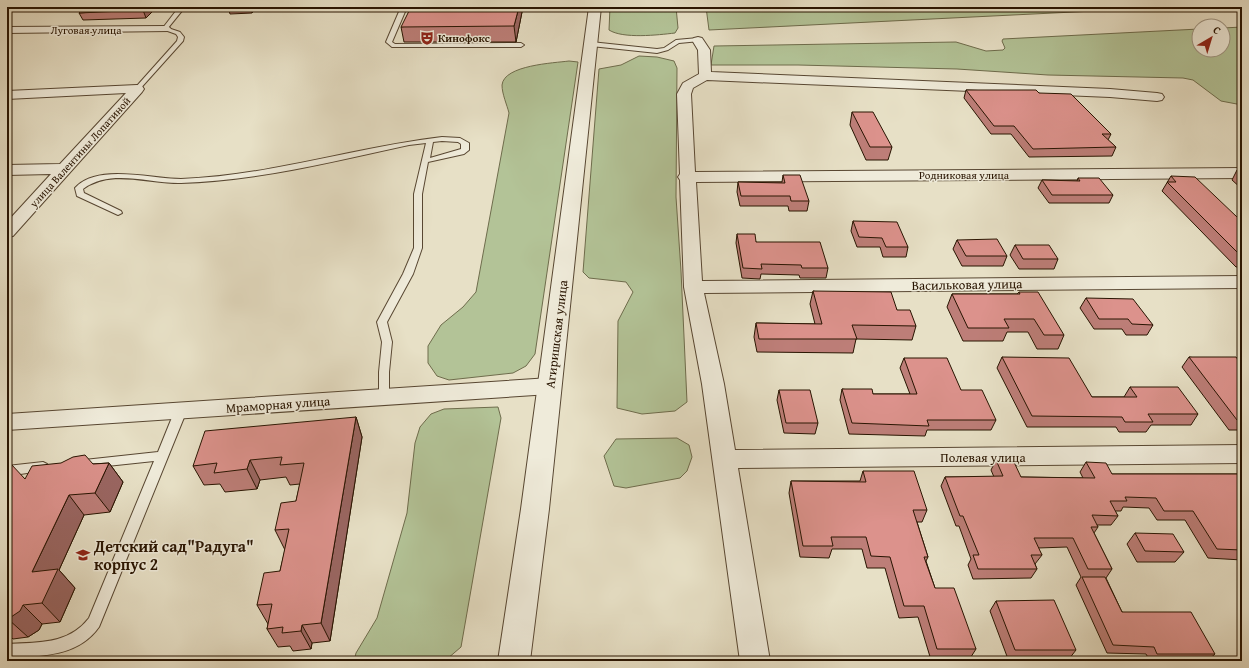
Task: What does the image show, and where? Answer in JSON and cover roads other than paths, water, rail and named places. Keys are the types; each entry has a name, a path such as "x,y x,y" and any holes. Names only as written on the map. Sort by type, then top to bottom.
{"street":[{"name":"Агиришская улица","path":"514,661 550,386 595,7"},
{"name":"Луговая улица","path":"7,30 165,29"},
{"path":"698,40 704,50 705,76"},
{"path":"756,661 713,384 693,287 686,177 684,94 688,86 705,76 1110,93 1157,97"},
{"path":"7,95 137,90"},
{"name":"улица Валентины Лопатиной","path":"7,232 137,90"},
{"path":"7,170 64,169"},
{"name":"Родниковая улица","path":"686,177 1242,173"},
{"name":"Васильковая улица","path":"693,287 1242,282"},
{"name":"Мраморная улица","path":"7,422 550,386"},
{"name":"Полевая улица","path":"725,459 1242,454"}],"lane":[{"path":"137,90 180,41 181,37 178,33 165,29 182,7"},
{"path":"404,7 389,42 394,46 521,45"},
{"path":"591,44 657,51 666,49 678,42 698,40"},
{"path":"118,213 85,198 80,194 79,188 87,182 101,178 127,176 180,180 257,174 383,148 430,140 460,140 465,143 465,150 461,152 425,161"},
{"path":"384,397 384,372 387,342 382,322 408,274 418,248 418,194 430,140"},
{"path":"7,651 58,646 71,642 83,635 94,622 181,410"},
{"path":"69,465 162,456"},
{"path":"7,471 54,466"}],"place":[{"name":"Кинофокс","path":"427,38"},
{"name":"Детский сад\"Радуга\" корпус 2","path":"83,555"}]}
